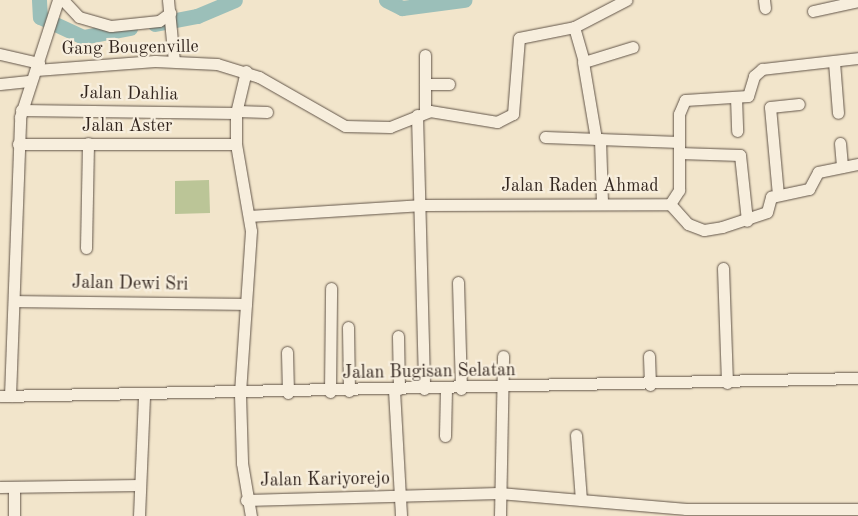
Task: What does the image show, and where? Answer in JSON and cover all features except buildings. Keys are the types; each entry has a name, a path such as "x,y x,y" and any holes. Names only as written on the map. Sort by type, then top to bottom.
{"street":[{"path":"168,0 174,61"},
{"path":"419,117 508,120 513,114 518,39 574,28 626,0"},
{"path":"813,11 858,1"},
{"path":"5,396 14,301 18,144 21,110 59,2 79,17 111,26 159,21 170,15"},
{"path":"574,28 583,62 598,139 602,202"},
{"path":"583,62 633,47"},
{"path":"0,54 37,67"},
{"path":"424,389 423,205 419,117 424,84 425,55"},
{"path":"737,131 736,98 750,94 754,76 762,69 858,58"},
{"name":"Gang Bougenville","path":"0,84 37,67 174,61 245,75 345,126 390,127 419,117"},
{"path":"834,62 838,113"},
{"name":"Jalan Kariyorejo","path":"245,75 237,112 236,144 249,216 240,394 246,500 401,496 401,516"},
{"path":"424,84 449,84"},
{"name":"Jalan Raden Ahmad","path":"249,216 423,205 602,202 670,204 679,190 679,114 685,100 736,98"},
{"path":"778,195 770,107 799,104"},
{"name":"Jalan Dahlia","path":"21,110 268,112"},
{"path":"546,137 598,139 740,155 746,221"},
{"path":"840,143 842,167"},
{"name":"Jalan Aster","path":"18,144 236,144"},
{"path":"86,248 88,144"},
{"path":"670,204 679,218 702,229 746,221 768,212 768,201 778,195 809,189 818,172 858,164"},
{"path":"722,268 727,383"},
{"path":"458,282 460,389"},
{"path":"330,392 331,288"},
{"name":"Jalan Dewi Sri","path":"14,301 246,304"},
{"path":"348,327 349,392"},
{"path":"398,336 397,390 401,496 499,493 686,509 858,509"},
{"path":"287,352 288,393"},
{"path":"500,516 503,356"},
{"path":"649,356 650,385"},
{"name":"Jalan Bugisan Selatan","path":"5,396 144,396 446,388 503,389 858,378"},
{"path":"445,436 446,388"},
{"path":"139,516 144,396"},
{"path":"576,435 580,500"},
{"path":"0,487 140,485"},
{"path":"14,487 14,516"},
{"path":"246,500 251,516"}],"green space":[{"path":"209,180 210,213 175,214 175,181"}],"waterway":[{"path":"39,0 40,17 83,37 130,28"},
{"path":"155,24 197,16 235,0"},
{"path":"386,0 402,8 464,0"}]}
